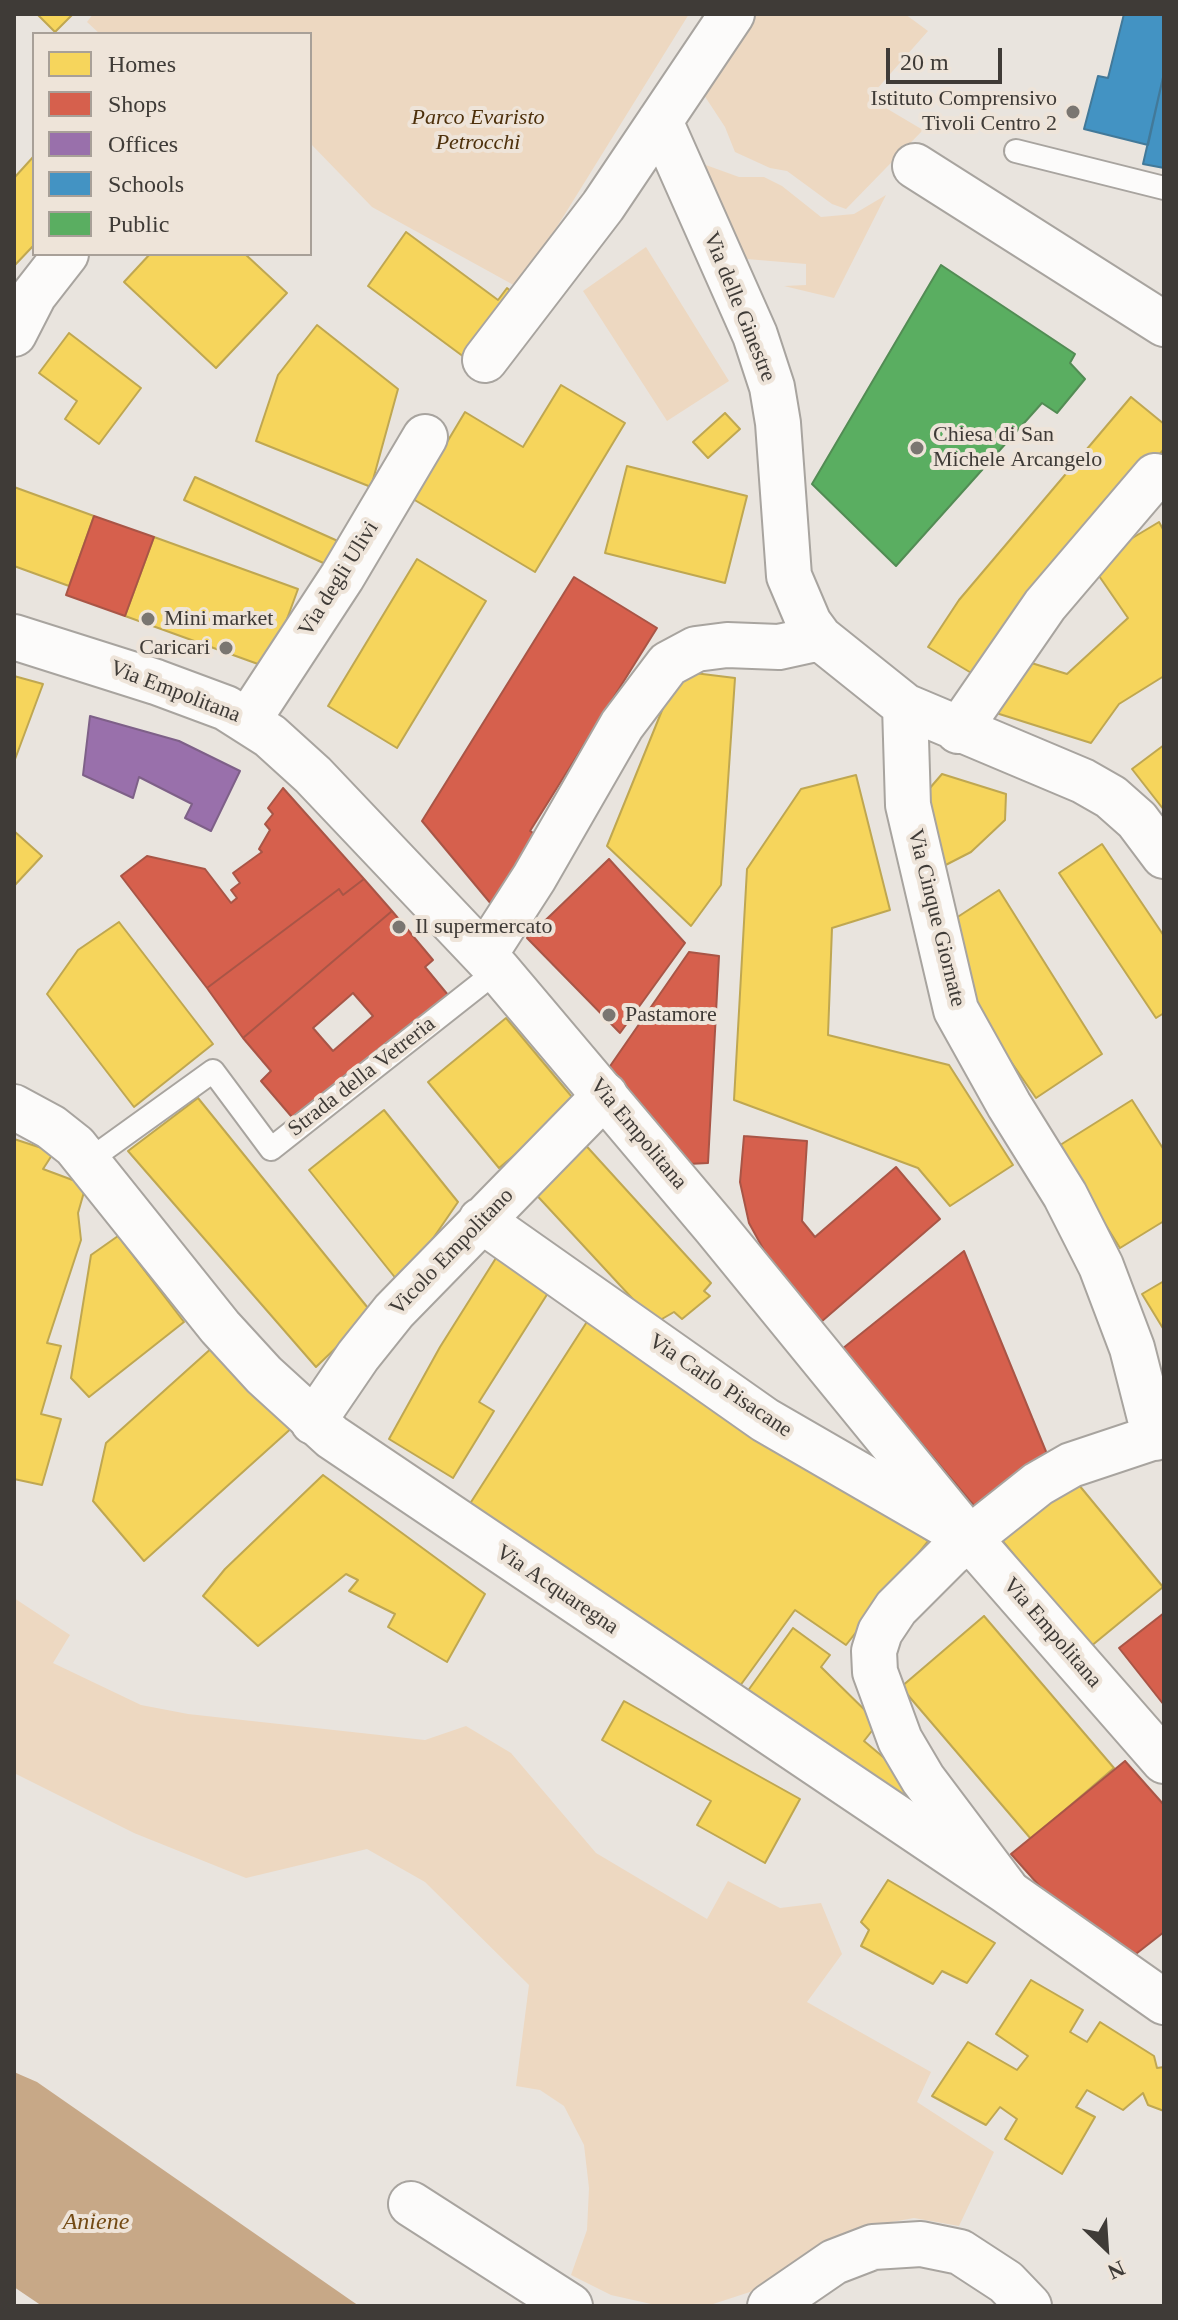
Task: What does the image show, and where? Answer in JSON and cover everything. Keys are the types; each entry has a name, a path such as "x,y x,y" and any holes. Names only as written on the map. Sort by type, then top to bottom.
{"street":[{"path":"485,360 603,206 732,14"},
{"name":"Via delle Ginestre","path":"660,121 767,370 778,423 789,576 800,610 820,638 905,706"},
{"path":"915,166 1164,324"},
{"path":"14,334 34,295 64,256"},
{"name":"Via degli Ulivi","path":"249,719 342,577 425,437"},
{"path":"958,731 1054,594 1155,476"},
{"name":"Via Empolitana","path":"14,637 181,690 249,719 303,765 492,962 969,1538 1164,1761"},
{"path":"492,962 534,878 622,725 668,664 685,652 704,648 770,648 820,638"},
{"path":"905,706 1098,789 1123,807 1164,856"},
{"name":"Via Cinque Giornate","path":"905,706 908,805 956,1010 1009,1105 1065,1195 1101,1266 1132,1348 1159,1436"},
{"name":"Vicolo Empolitano","path":"313,1422 376,1333 481,1220 605,1095"},
{"name":"Via Acquaregna","path":"14,1107 51,1127 88,1161 220,1327 313,1422 351,1452 1006,1891 1164,2002"},
{"name":"Via Carlo Pisacane","path":"481,1220 765,1420 969,1538"},
{"path":"1006,1891 911,1760 890,1717 875,1672 874,1651 886,1621 969,1538 1054,1474 1159,1436"},
{"path":"411,2204 570,2306"},
{"path":"770,2306 834,2262 873,2247 921,2244 960,2252 1006,2282 1029,2306"}],"lane":[{"path":"1016,151 1164,188"},
{"name":"Strada della Vetreria","path":"88,1161 213,1071 271,1149 492,962"}],"green space":[{"name":"Parco Evaristo Petrocchi","path":"93,14 689,14 519,288 372,207 312,145 312,32 98,32 87,22"},
{"path":"750,14 905,14 928,31 869,98 923,130 846,209 832,204 787,171 770,168 735,152 725,127 702,92"},
{"path":"703,164 739,177 764,177 782,186 821,217 854,214 886,195 834,298 784,286 806,285 806,264 747,259 746,279"},
{"path":"646,247 729,381 667,421 583,291"},
{"path":"14,1598 70,1635 53,1663 141,1705 188,1714 425,1740 466,1726 511,1753 596,1853 707,1919 728,1881 780,1908 821,1903 842,1954 807,2002 931,2072 917,2102 994,2152 959,2226 914,2218 853,2229 804,2254 753,2291 710,2305 660,2306 611,2295 571,2275 587,2230 589,2188 584,2145 564,2106 540,2090 516,2086 529,1985 425,1882 367,1849 246,1878 134,1833 14,1773"}],"water":[{"name":"Aniene","path":"14,2072 37,2082 359,2306 42,2306 14,2287"}],"building: Homes":[{"path":"37,14 73,14 55,32"},
{"path":"32,158 32,247 14,266 14,178"},
{"path":"406,232 498,300 507,288 512,292 464,357 368,286"},
{"path":"148,256 247,256 287,293 216,368 124,282"},
{"path":"317,325 398,389 371,487 256,441 278,375"},
{"path":"69,333 141,388 99,444 65,419 77,401 39,373"},
{"path":"561,385 625,423 535,572 413,499 465,412 523,447"},
{"path":"1131,397 1164,424 1164,449 1031,604 983,680 928,647 959,600"},
{"path":"725,413 740,429 708,458 693,442"},
{"path":"627,466 747,496 725,583 605,553"},
{"path":"195,477 340,542 330,566 184,500"},
{"path":"14,487 94,516 69,586 14,566"},
{"path":"1159,522 1164,531 1164,676 1119,704 1091,743 993,712 1025,661 1067,674 1128,618 1097,573 1124,543"},
{"path":"154,537 298,589 269,668 125,616"},
{"path":"417,559 486,601 397,748 328,706"},
{"path":"678,671 735,678 721,885 691,926 607,846"},
{"path":"14,676 43,684 14,762"},
{"path":"1164,745 1164,810 1132,769"},
{"path":"942,774 1006,794 1005,820 971,852 934,871 917,803"},
{"path":"856,775 890,910 832,928 828,1035 949,1065 1013,1165 950,1206 918,1168 734,1100 747,869 801,789"},
{"path":"14,831 42,856 14,886"},
{"path":"1102,844 1164,936 1164,1013 1156,1018 1059,873"},
{"path":"999,890 1102,1054 1036,1098 974,1008 953,920"},
{"path":"119,922 213,1044 134,1107 47,994 78,950"},
{"path":"506,1018 577,1103 499,1168 428,1082"},
{"path":"198,1098 372,1313 316,1367 128,1151"},
{"path":"1132,1100 1164,1150 1164,1221 1120,1248 1057,1147"},
{"path":"384,1110 458,1202 401,1285 309,1170"},
{"path":"14,1139 54,1152 43,1169 86,1185 78,1213 81,1240 47,1343 61,1346 41,1414 61,1419 42,1485 14,1479"},
{"path":"580,1139 711,1283 704,1291 710,1296 682,1319 674,1312 655,1323 530,1188"},
{"path":"118,1236 184,1322 89,1397 71,1378 91,1255"},
{"path":"496,1258 548,1293 479,1402 494,1411 453,1478 389,1439 440,1347"},
{"path":"1164,1281 1164,1330 1142,1294"},
{"path":"590,1317 928,1541 846,1645 795,1610 737,1690 464,1513"},
{"path":"224,1337 295,1425 144,1561 93,1501 106,1443"},
{"path":"323,1475 485,1594 447,1662 388,1627 395,1614 349,1591 358,1580 346,1574 258,1646 203,1596 225,1569"},
{"path":"1074,1479 1163,1587 1090,1647 1001,1539"},
{"path":"984,1616 1114,1768 1031,1839 901,1687"},
{"path":"793,1628 830,1655 821,1667 878,1723 864,1741 919,1787 909,1801 747,1692"},
{"path":"624,1701 800,1799 765,1863 697,1825 711,1801 602,1740"},
{"path":"888,1880 995,1943 967,1983 942,1971 933,1984 861,1946 869,1930 861,1922"},
{"path":"1031,1980 1083,2010 1070,2032 1087,2042 1100,2022 1154,2056 1157,2068 1164,2067 1164,2111 1148,2105 1143,2093 1123,2110 1087,2090 1076,2107 1095,2117 1062,2174 1005,2139 1017,2119 1000,2107 986,2125 932,2096 968,2042 1017,2070 1028,2056 996,2034"}],"building: Shops":[{"path":"94,516 154,537 125,616 66,595"},
{"path":"574,577 657,628 530,831 550,843 502,917 422,821"},
{"path":"283,788 364,879 343,895 339,889 207,988 121,876 147,856 205,869 231,903 237,898 231,890 240,883 233,873 262,852 259,849 270,830 265,824 273,814 268,808"},
{"path":"609,859 685,943 620,1033 527,938"},
{"path":"364,879 392,911 243,1038 207,988 339,889 343,895"},
{"path":"392,911 433,960 425,967 448,995 297,1123 261,1081 271,1071 243,1038","holes":["353,993 373,1016 333,1051 313,1028"]},
{"path":"689,952 719,956 708,1163 688,1164 606,1072"},
{"path":"744,1136 807,1141 802,1221 815,1237 896,1167 940,1219 821,1322 766,1254 749,1223 740,1182"},
{"path":"964,1251 1047,1454 976,1508 842,1349"},
{"path":"1164,1613 1164,1705 1119,1648"},
{"path":"1125,1761 1164,1805 1164,1932 1132,1957 1076,1927 1011,1854"}],"building: Offices":[{"path":"90,716 179,741 240,771 211,831 185,818 192,804 139,777 133,798 83,775"}],"building: Schools":[{"path":"1124,14 1164,14 1164,73 1148,145 1084,129 1098,76 1108,78"},
{"path":"1164,73 1164,168 1143,164"}],"building: Public":[{"name":"Chiesa di San Michele Arcangelo","path":"941,265 1075,354 1070,363 1085,379 1057,413 1042,403 896,566 812,484"}],"place":[{"name":"Istituto Comprensivo Tivoli Centro 2","path":"1073,112"},
{"name":"Chiesa di San Michele Arcangelo","path":"917,448"},
{"name":"Mini market","path":"148,619"},
{"name":"Caricari","path":"226,648"},
{"name":"Il supermercato","path":"399,927"},
{"name":"Pastamore","path":"609,1015"}]}
